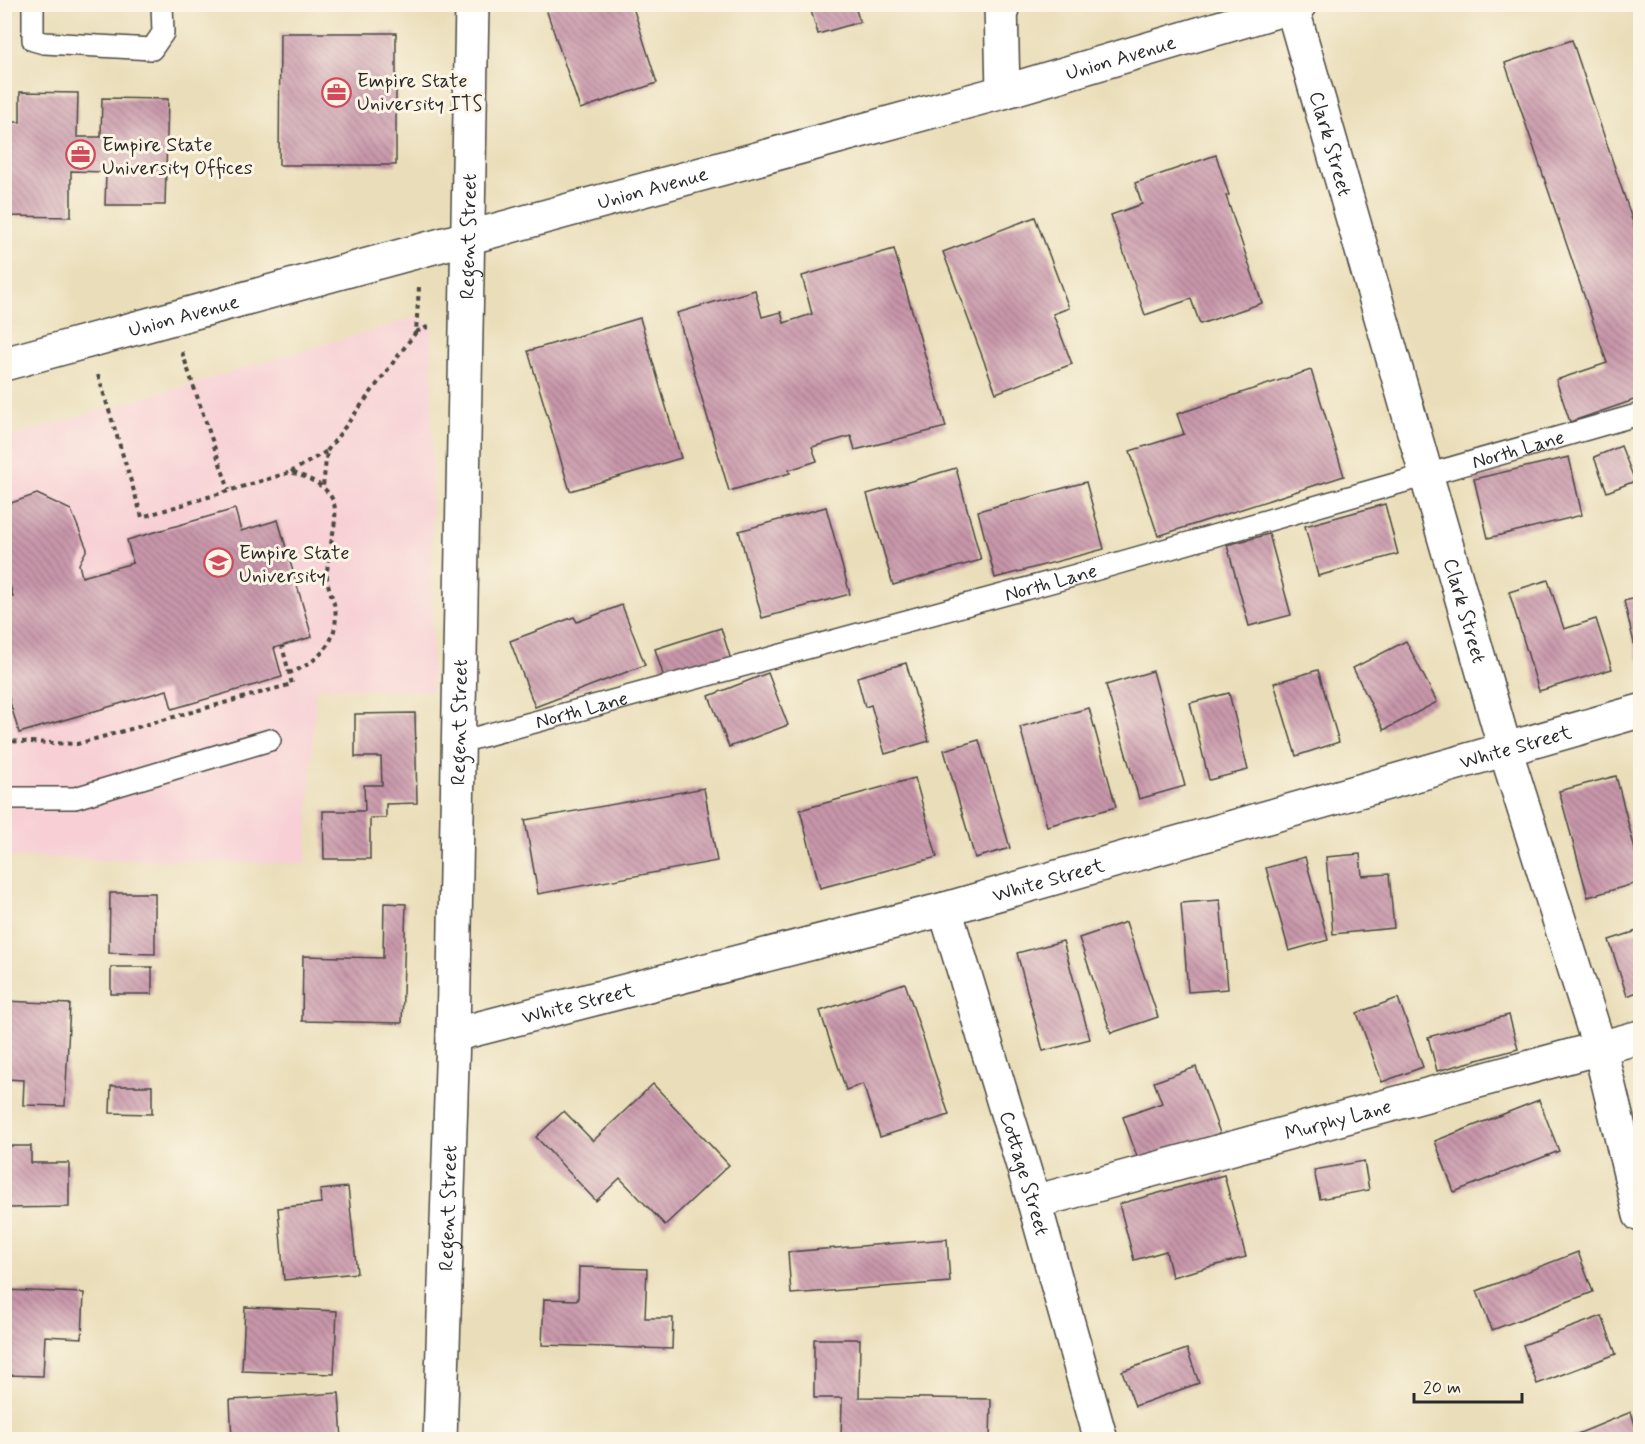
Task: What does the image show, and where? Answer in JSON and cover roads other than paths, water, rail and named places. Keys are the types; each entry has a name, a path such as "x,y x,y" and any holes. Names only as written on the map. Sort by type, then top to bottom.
{"street":[{"name":"Regent Street","path":"440,1440 453,1035 472,4"},
{"path":"1000,4 1003,92"},
{"name":"Union Avenue","path":"4,364 1003,92 1296,6"},
{"name":"Clark Street","path":"1296,6 1425,476 1505,749 1599,1049 1641,1215"},
{"name":"White Street","path":"453,1035 945,909 1641,711"},
{"name":"Cottage Street","path":"945,909 1034,1202 1101,1440"},
{"name":"Murphy Lane","path":"1034,1202 1641,1037"}],"lane":[{"path":"33,4 33,40 44,44 152,49 163,33 162,4"},
{"name":"North Lane","path":"457,743 1080,574 1641,414"},
{"path":"4,798 75,798 270,740"}],"place":[{"name":"Empire State University ITS","path":"336,92"},
{"name":"Empire State University Offices","path":"81,155"},
{"name":"Empire State University","path":"218,563"}]}
